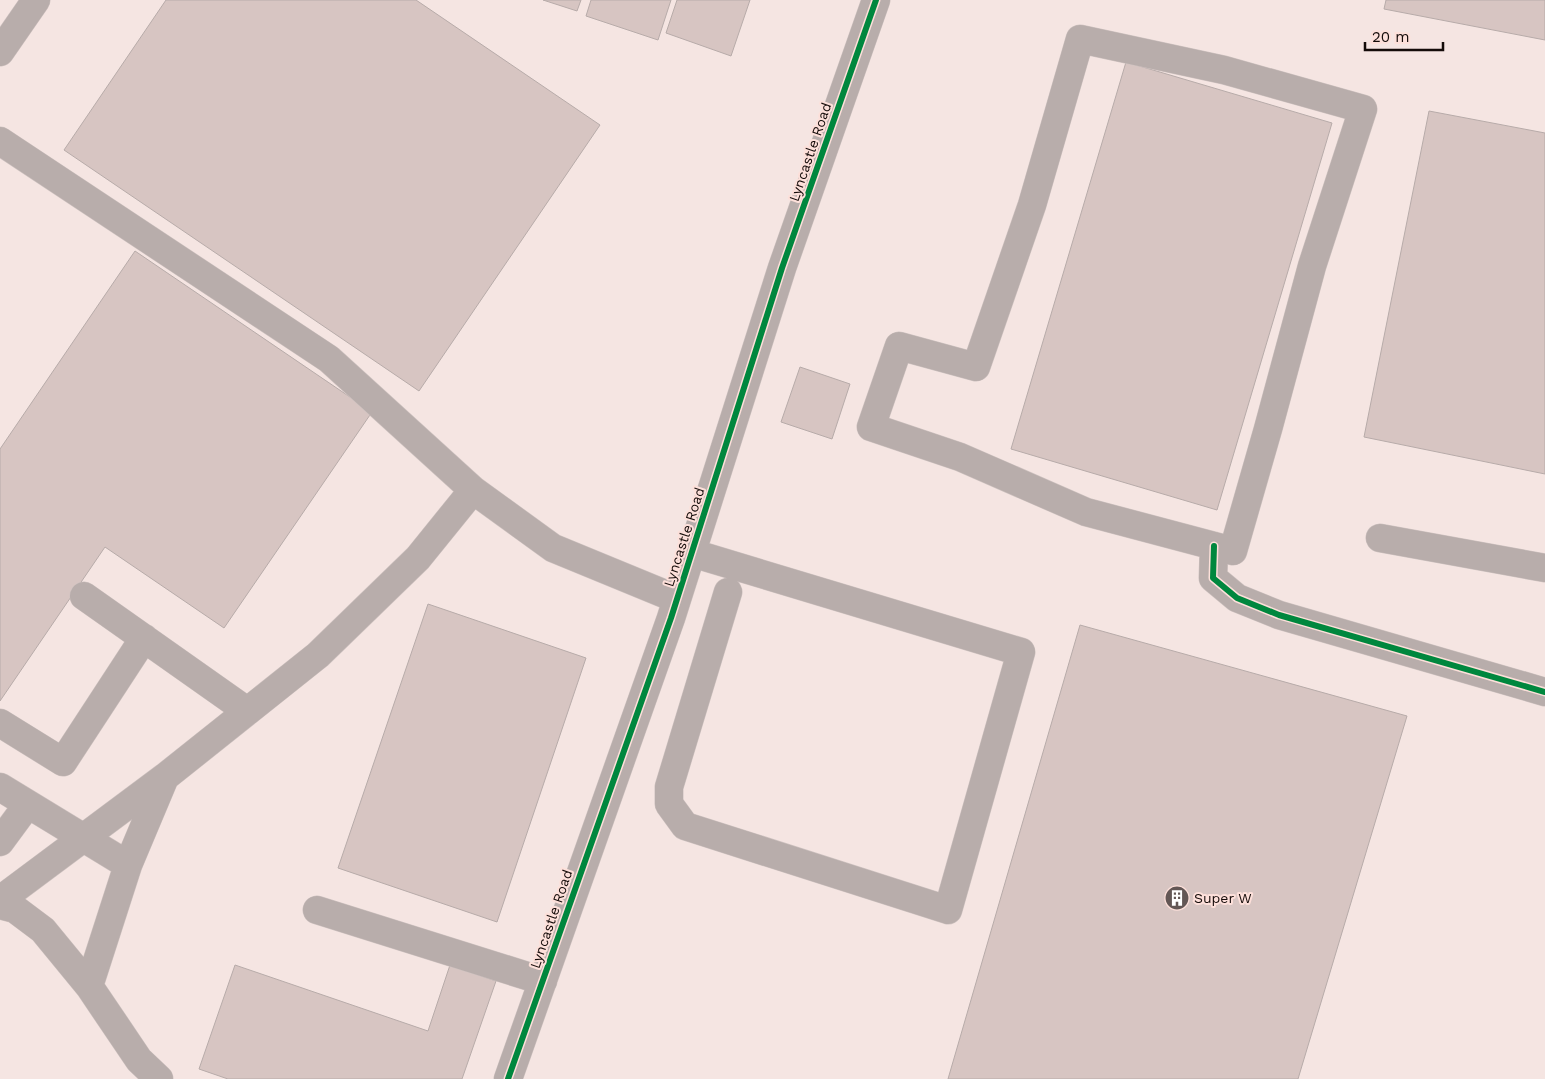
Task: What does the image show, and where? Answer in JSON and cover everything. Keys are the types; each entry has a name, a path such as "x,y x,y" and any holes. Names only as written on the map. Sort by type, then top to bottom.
{"street":[{"path":"0,52 36,0"},
{"name":"Lyncastle Road","path":"508,1079 677,599 782,268 876,0"},
{"path":"1080,40 1224,70 1363,109 1312,266 1234,551 1214,546 1086,512 960,457 871,427 899,346 976,367 1032,205 1080,40"},
{"path":"0,141 329,359 473,490 553,548 677,599"},
{"path":"0,900 165,777 318,654 418,558 473,490"},
{"path":"1380,538 1545,568"},
{"path":"1214,546 1213,578 1237,598 1279,614 1545,692"},
{"path":"692,553 1021,652 948,910 685,826 669,804 669,787 728,592"},
{"path":"84,596 246,711"},
{"path":"0,723 63,762 144,638"},
{"path":"89,986 128,865 165,777"},
{"path":"0,787 128,865"},
{"path":"0,842 28,804"},
{"path":"0,905 15,909 42,930 89,986 139,1060 159,1079"},
{"path":"317,910 542,981"}],"building":[{"path":"166,0 416,0 600,125 419,391 64,150"},
{"path":"543,0 581,0 577,11"},
{"path":"591,0 671,0 658,40 586,16"},
{"path":"677,0 750,0 731,56 666,33"},
{"path":"1386,0 1545,0 1545,40 1384,9"},
{"path":"1126,62 1332,123 1217,510 1011,449"},
{"path":"1429,111 1545,133 1545,474 1364,437"},
{"path":"135,251 372,412 224,628 105,547 0,701 0,449"},
{"path":"800,367 850,384 832,439 781,422"},
{"path":"428,604 586,658 497,922 338,868"},
{"name":"Super W","path":"1080,625 1407,716 1298,1079 948,1079"},
{"path":"235,965 428,1031 450,965 496,981 462,1079 228,1079 199,1069"}],"cycle path":[{"path":"508,1079 671,618 782,268 876,0"},
{"path":"1214,546 1213,578 1237,598 1279,615 1545,692"}],"place":[{"name":"Super W","path":"1177,898"}]}
